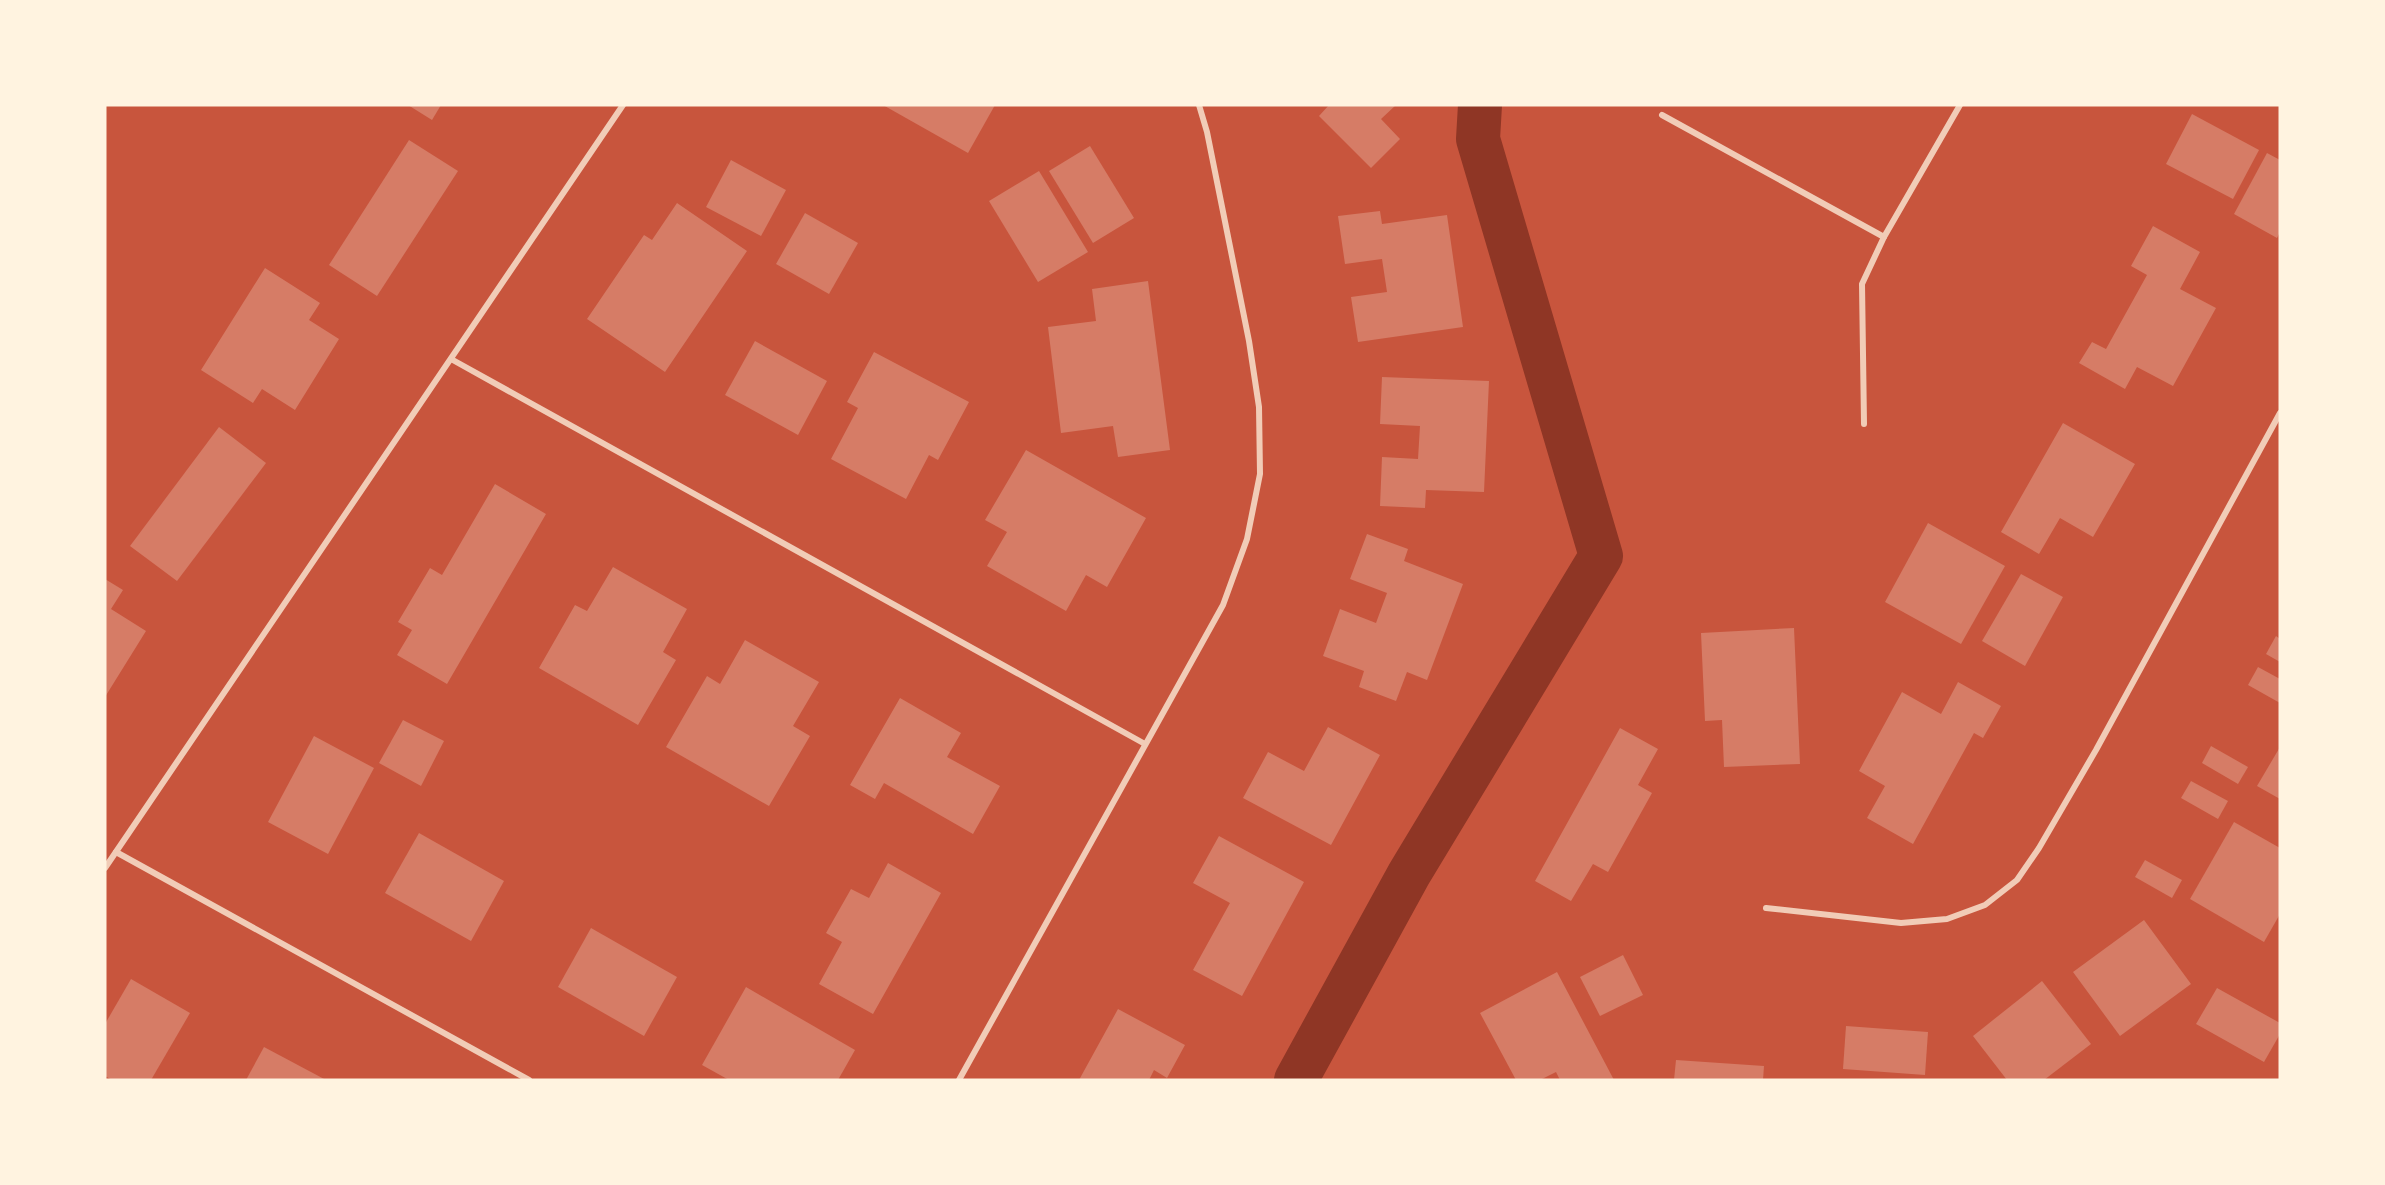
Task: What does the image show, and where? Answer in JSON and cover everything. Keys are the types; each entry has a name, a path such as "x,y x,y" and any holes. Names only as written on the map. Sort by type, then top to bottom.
{"street":[{"path":"105,868 623,105"},
{"path":"959,1080 1223,604 1247,539 1260,474 1259,407 1249,341 1200,105"},
{"path":"1864,424 1862,284 1884,237 1960,105"},
{"path":"1662,115 1884,237"},
{"path":"451,359 1145,744"},
{"path":"1766,908 1901,924 1947,919 1985,905 2016,880 2039,848 2096,750 2280,413"},
{"path":"116,852 529,1080"}],"building":[{"path":"408,105 441,105 432,120"},
{"path":"883,105 995,105 968,153"},
{"path":"1329,105 1396,105 1381,119 1400,139 1371,168 1319,116"},
{"path":"2192,114 2259,150 2233,199 2166,164"},
{"path":"409,140 458,171 377,296 329,265"},
{"path":"1090,146 1134,218 1093,243 1049,171"},
{"path":"2267,153 2280,160 2280,232 2277,238 2234,214"},
{"path":"731,160 786,190 761,236 706,207"},
{"path":"1039,171 1088,252 1038,282 989,201"},
{"path":"677,203 747,251 665,372 587,319 644,235 652,240"},
{"path":"1380,211 1382,224 1447,215 1463,327 1358,342 1351,297 1387,292 1382,259 1345,264 1338,216"},
{"path":"805,213 858,243 829,294 776,264"},
{"path":"2153,226 2200,252 2180,289 2216,308 2173,386 2137,367 2125,389 2079,363 2092,342 2106,349 2147,275 2131,266"},
{"path":"265,268 320,303 309,320 339,339 295,410 262,389 253,403 201,370"},
{"path":"1148,281 1170,450 1118,457 1113,426 1061,433 1048,327 1096,321 1092,289"},
{"path":"755,341 827,381 798,435 725,395"},
{"path":"874,352 969,402 938,460 929,455 906,499 831,459 858,408 847,402"},
{"path":"1382,377 1489,381 1484,492 1426,490 1425,508 1380,506 1382,457 1418,459 1420,426 1380,424"},
{"path":"2063,423 2135,464 2093,537 2060,518 2039,554 2001,532"},
{"path":"219,427 266,463 177,581 130,546"},
{"path":"1026,450 1146,518 1107,587 1086,575 1066,611 987,566 1007,532 985,520"},
{"path":"495,484 546,514 447,684 397,655 412,630 398,622 430,568 442,575"},
{"path":"1928,523 2005,566 1961,644 1885,602"},
{"path":"1367,534 1408,549 1404,561 1463,584 1427,680 1407,672 1396,701 1359,687 1364,671 1323,656 1340,609 1376,623 1387,593 1350,579"},
{"path":"613,567 687,609 663,652 676,660 638,725 539,668 575,605 587,611"},
{"path":"2021,574 2063,597 2025,666 1982,641"},
{"path":"105,579 123,590 111,609 146,631 105,697"},
{"path":"1794,628 1800,764 1724,767 1722,720 1705,721 1701,633"},
{"path":"2276,636 2280,639 2280,662 2266,654"},
{"path":"745,640 819,682 793,726 810,736 769,806 666,747 707,676 720,684"},
{"path":"2258,667 2280,679 2280,703 2248,685"},
{"path":"1958,682 2001,706 1983,738 1974,733 1913,844 1867,818 1885,786 1859,771 1902,692 1941,714"},
{"path":"900,698 961,733 947,757 1000,786 973,834 884,783 875,799 850,785"},
{"path":"403,720 444,741 421,786 379,763"},
{"path":"1328,727 1380,755 1331,845 1243,798 1268,752 1304,771"},
{"path":"1620,728 1658,749 1638,785 1652,793 1608,872 1593,864 1571,901 1535,881"},
{"path":"314,736 374,768 328,854 268,822"},
{"path":"2211,746 2248,767 2238,784 2202,763"},
{"path":"2280,747 2280,799 2257,786"},
{"path":"2191,781 2228,801 2218,819 2181,798"},
{"path":"2234,822 2280,848 2280,914 2264,942 2190,899"},
{"path":"419,833 504,881 471,941 385,893"},
{"path":"1219,836 1304,882 1242,996 1193,970 1230,903 1193,883"},
{"path":"2145,860 2182,880 2172,898 2135,877"},
{"path":"888,863 941,893 873,1014 819,984 842,942 826,933 851,889 869,898"},
{"path":"2144,920 2191,984 2120,1036 2073,972"},
{"path":"591,928 677,977 644,1036 558,987"},
{"path":"1623,955 1643,995 1600,1016 1580,977"},
{"path":"1557,972 1614,1080 1560,1080 1556,1072 1540,1080 1516,1080 1480,1013"},
{"path":"131,979 190,1013 151,1080 112,1080 105,1076 105,1024"},
{"path":"2042,981 2091,1044 2044,1080 2007,1080 1973,1036"},
{"path":"746,987 855,1050 838,1080 729,1080 702,1065"},
{"path":"2217,988 2280,1023 2280,1034 2264,1062 2196,1024"},
{"path":"1118,1009 1185,1045 1167,1078 1154,1070 1149,1080 1079,1080"},
{"path":"1846,1026 1928,1032 1925,1075 1843,1069"},
{"path":"264,1047 326,1080 246,1080"},
{"path":"1676,1060 1764,1066 1763,1080 1674,1080"}],"waterway":[{"path":"1296,1080 1409,874 1601,556 1478,139 1480,105"}]}
